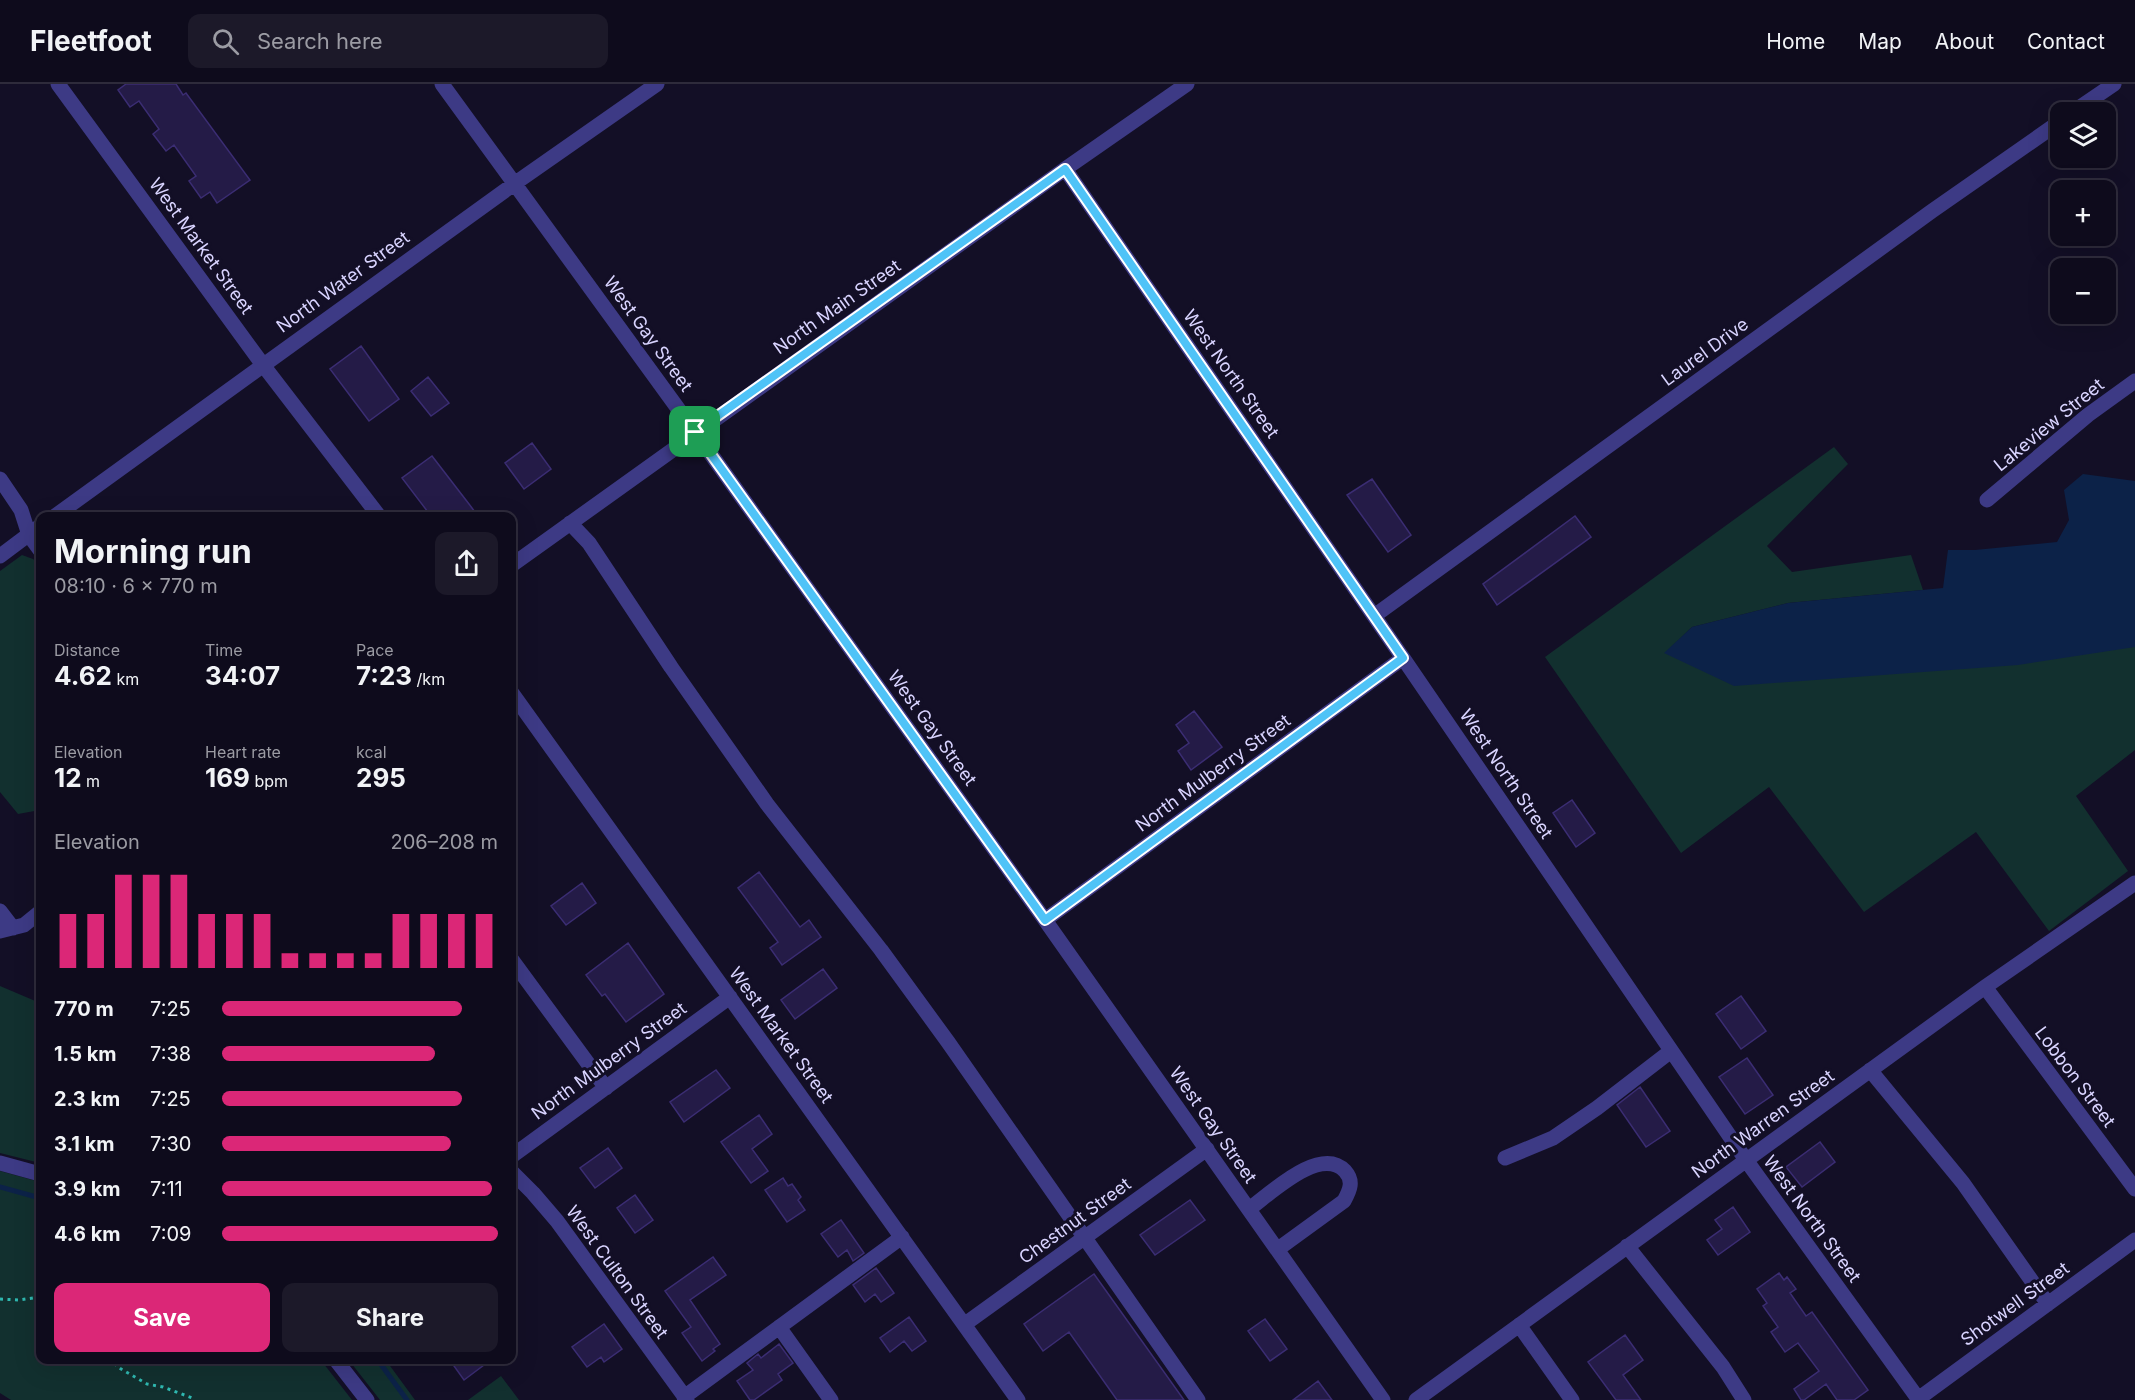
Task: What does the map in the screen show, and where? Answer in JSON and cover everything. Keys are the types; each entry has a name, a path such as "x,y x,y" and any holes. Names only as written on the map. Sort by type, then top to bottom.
{"street":[{"name":"West Market Street","path":"58,84 263,364 376,512"},
{"name":"West Gay Street","path":"442,84 1045,920 1383,1400"},
{"name":"North Water Street","path":"60,512 263,364 657,84"},
{"name":"North Main Street","path":"516,561 1187,84"},
{"path":"2088,102 2114,84"},
{"name":"Laurel Drive","path":"1374,616 1932,211 2050,129"},
{"name":"West North Street","path":"1065,169 1746,1160 1919,1400"},
{"name":"Lakeview Street","path":"1987,500 2088,415 2135,381"},
{"path":"0,479 35,531 0,556"},
{"path":"570,523 590,543 671,667 768,804 881,950 1086,1237 1198,1400"},
{"name":"North Mulberry Street","path":"1045,920 1403,658"},
{"name":"West Market Street","path":"516,699 1018,1400"},
{"name":"North Warren Street","path":"1416,1400 1985,987 2135,883"},
{"path":"0,911 12,928 36,914"},
{"path":"516,965 606,1088"},
{"name":"Lobbon Street","path":"1985,987 2135,1190"},
{"name":"North Mulberry Street","path":"516,1153 730,997"},
{"path":"1505,1158 1553,1138 1597,1108 1671,1051"},
{"path":"1870,1070 1963,1184 2048,1304"},
{"name":"Chestnut Street","path":"965,1323 1207,1149"},
{"path":"0,1163 36,1173"},
{"path":"1249,1209 1306,1168 1323,1163 1339,1165 1349,1176 1351,1189 1344,1200 1278,1249"},
{"name":"West Culton Street","path":"516,1176 557,1221 685,1398"},
{"path":"685,1398 778,1327 903,1237"},
{"name":"Shotwell Street","path":"1919,1400 2135,1240"},
{"path":"1627,1246 1723,1367 1744,1400"},
{"path":"1519,1325 1572,1400"},
{"path":"778,1327 831,1400"},
{"path":"339,1364 367,1400"}],"path":[{"path":"0,1299 36,1298"},
{"path":"114,1364 147,1384 163,1387 195,1399"}],"green space":[{"path":"1834,447 1848,464 1767,546 1792,572 1911,555 1923,590 1788,603 1692,627 1665,653 2135,647 2135,750 2076,796 2128,871 2049,931 1976,832 1864,912 1769,787 1681,853 1545,657"},
{"path":"22,555 36,562 36,811 18,814 0,792 0,571"},
{"path":"0,986 36,1001 36,1162 0,1153"},
{"path":"0,1171 36,1181 36,1364 324,1364 352,1400 11,1400 0,1393"},
{"path":"352,1364 389,1364 415,1400 380,1400"},
{"path":"501,1376 519,1400 468,1400"}],"water":[{"path":"2083,474 2135,481 2135,647 2018,665 1734,686 1664,653 1692,627 1788,603 1943,588 1948,550 1975,550 2057,542 2069,520 2064,490"}],"building":[{"path":"126,84 176,84 183,95 186,93 250,180 217,203 210,192 201,198 189,181 196,176 174,145 166,151 153,134 159,129 139,101 130,107 118,90"},
{"path":"361,346 399,399 369,421 330,369"},
{"path":"428,377 449,403 431,416 411,391"},
{"path":"532,443 551,469 524,489 505,463"},
{"path":"432,456 475,512 428,512 402,478"},
{"path":"1372,479 1411,535 1388,552 1347,495"},
{"path":"1575,516 1591,537 1497,605 1483,584"},
{"path":"1194,711 1222,747 1191,770 1178,751 1189,743 1176,725"},
{"path":"1572,800 1595,833 1576,847 1553,813"},
{"path":"759,872 800,927 809,920 821,937 782,965 770,948 778,942 738,888"},
{"path":"582,883 596,903 566,925 551,906"},
{"path":"628,943 664,994 626,1022 605,994 602,996 586,975"},
{"path":"823,969 837,988 795,1019 781,1000"},
{"path":"1741,996 1766,1031 1741,1049 1716,1014"},
{"path":"1747,1058 1773,1095 1745,1114 1719,1077"},
{"path":"716,1070 730,1088 684,1122 670,1102"},
{"path":"1640,1087 1670,1131 1646,1147 1617,1105"},
{"path":"759,1115 772,1134 752,1149 768,1171 751,1183 721,1142"},
{"path":"1820,1142 1835,1162 1802,1187 1786,1167"},
{"path":"608,1148 622,1168 595,1188 580,1168"},
{"path":"783,1178 788,1186 792,1184 801,1197 798,1200 805,1210 787,1222 765,1190"},
{"path":"635,1195 653,1220 635,1233 617,1208"},
{"path":"1190,1200 1205,1220 1155,1255 1140,1235"},
{"path":"1733,1207 1750,1232 1718,1255 1707,1240 1722,1229 1715,1220"},
{"path":"841,1220 864,1253 853,1261 847,1250 838,1257 821,1234"},
{"path":"713,1257 726,1275 690,1300 720,1344 702,1361 682,1333 691,1327 665,1291"},
{"path":"876,1268 894,1293 881,1302 875,1294 865,1302 853,1285"},
{"path":"1779,1273 1784,1280 1787,1277 1796,1289 1790,1293 1806,1316 1812,1312 1868,1390 1854,1400 1837,1400 1826,1384 1804,1400 1801,1400 1794,1389 1819,1371 1798,1343 1785,1352 1771,1332 1778,1327 1763,1306 1767,1303 1757,1289"},
{"path":"1094,1274 1184,1400 1117,1400 1069,1332 1043,1351 1024,1324"},
{"path":"909,1317 926,1341 912,1351 904,1341 890,1352 880,1338"},
{"path":"1265,1319 1287,1349 1270,1361 1248,1331"},
{"path":"604,1324 622,1349 604,1362 601,1357 587,1367 572,1347"},
{"path":"1625,1335 1643,1360 1623,1375 1641,1400 1616,1400 1588,1362"},
{"path":"779,1344 793,1363 778,1374 782,1380 754,1400 750,1400 737,1381 753,1370 747,1363 758,1354 761,1358"},
{"path":"453,1364 485,1364 464,1380"},
{"path":"1318,1381 1332,1400 1293,1400"}],"waterway":[{"path":"0,1187 36,1197"},
{"path":"381,1364 407,1400"}],"route":[{"path":"1065,169 1403,658 1045,920 695,432 1065,169"}]}
